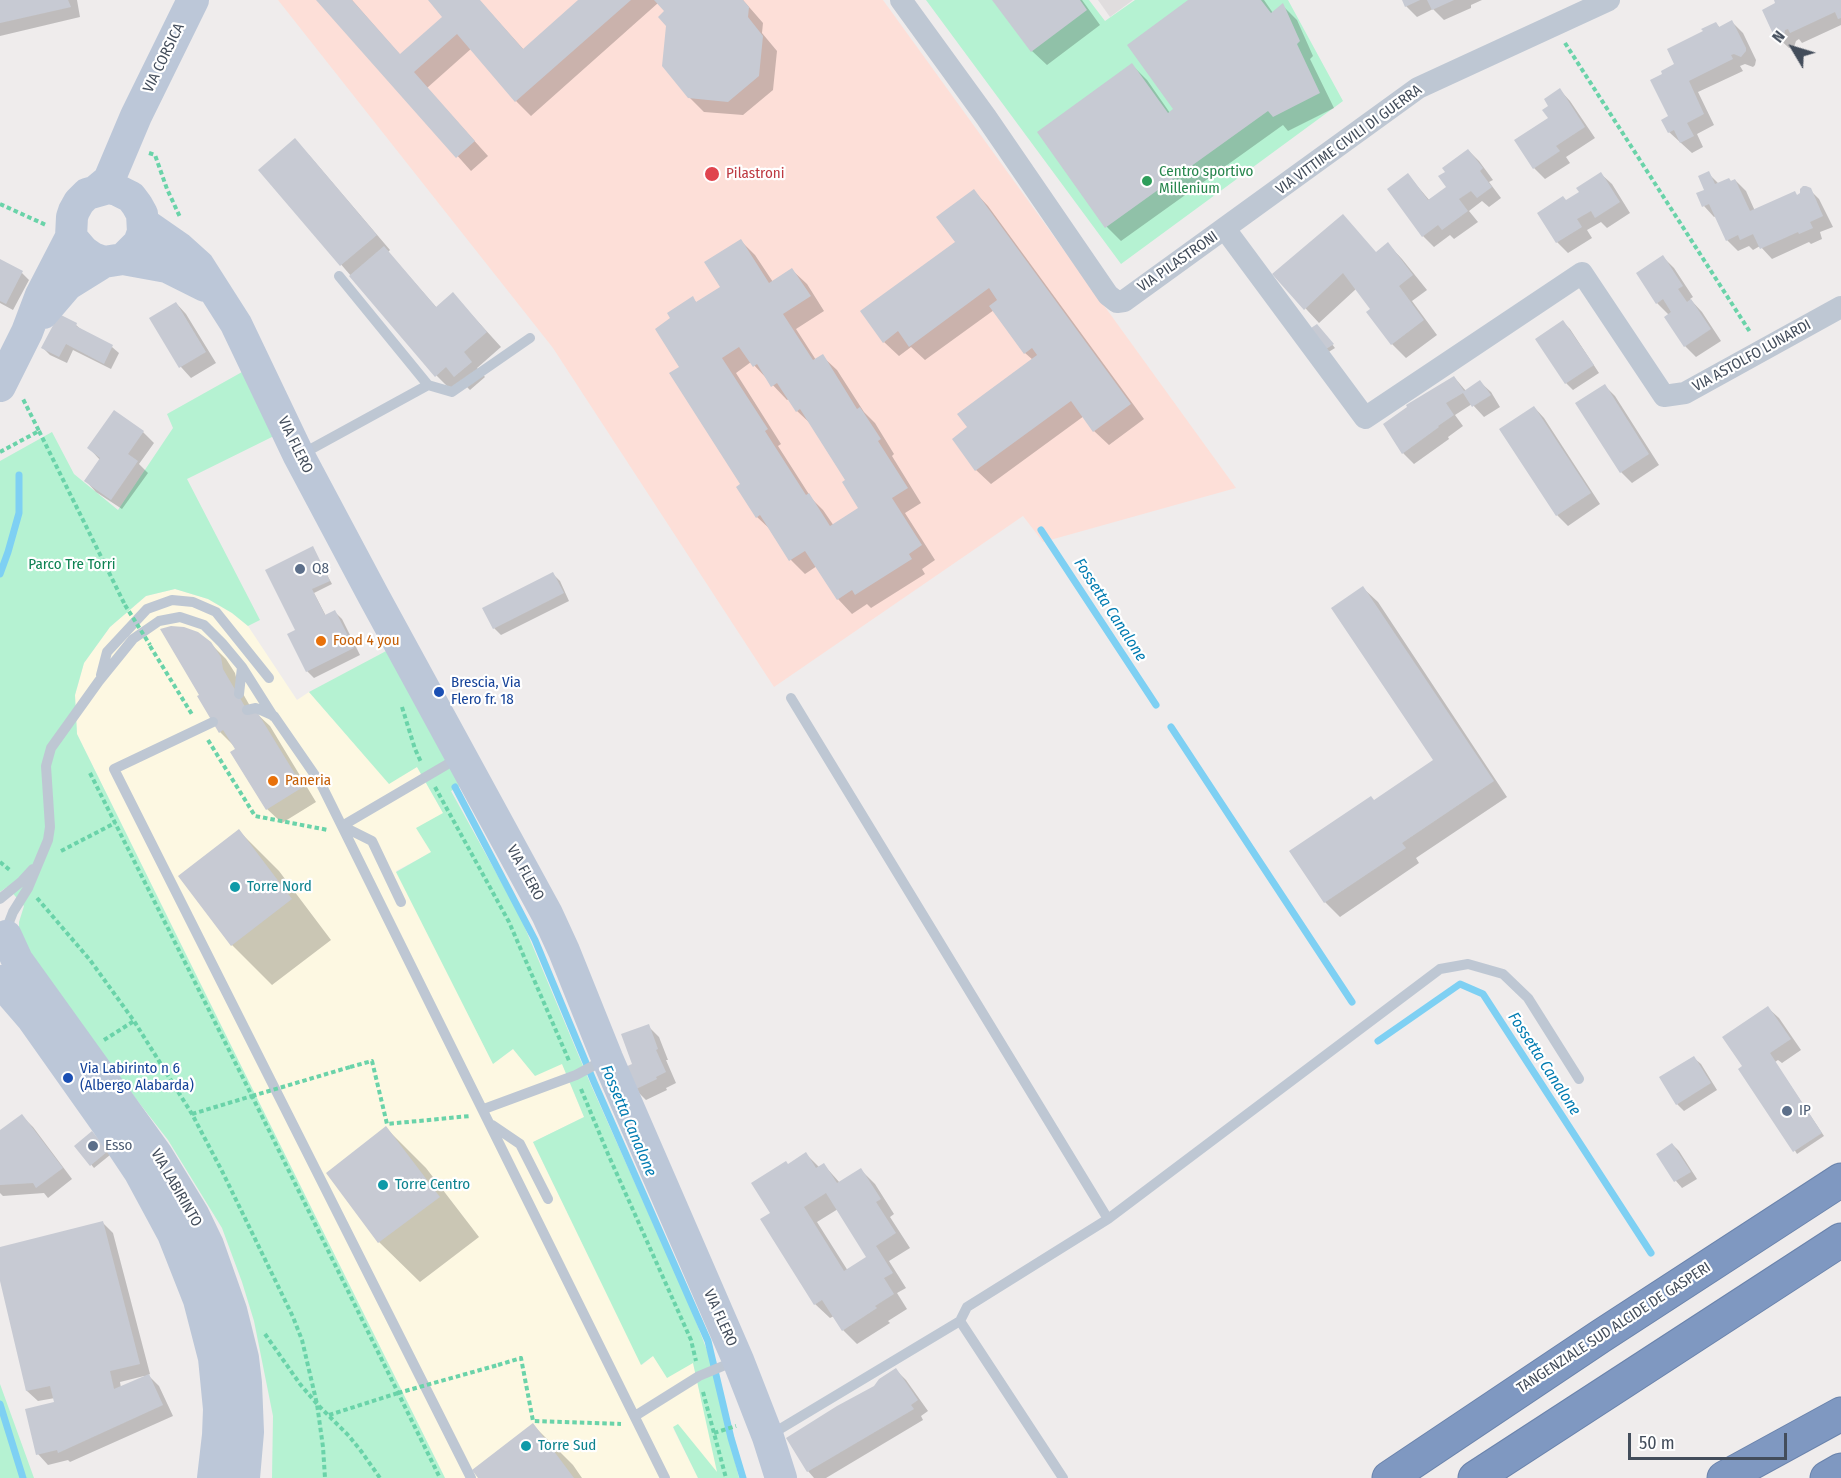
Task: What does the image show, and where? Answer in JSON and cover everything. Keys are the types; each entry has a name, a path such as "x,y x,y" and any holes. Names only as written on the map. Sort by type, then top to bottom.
{"highway":[{"name":"TANGENZIALE SUD ALCIDE DE GASPERI","path":"1389,1478 1601,1336 1841,1180"},
{"path":"1475,1478 1841,1240"},
{"path":"1724,1478 1841,1414"},
{"path":"1827,1478 1841,1470"}],"main road":[{"name":"VIA CORSICA","path":"7,374 27,332 40,295 71,237 74,211 87,194 110,180 136,117 193,0"},
{"name":"VIA CORSICA","path":"136,117 135,163 140,214"},
{"path":"71,237 83,251 93,258 114,260 139,243 143,231 140,214 131,197 108,188 97,190"},
{"name":"VIA FLERO","path":"140,214 199,266 236,324 299,456 457,759 547,914 738,1360 754,1430 781,1478"},
{"name":"VIA CORSICA","path":"27,332 67,285 114,260"},
{"name":"VIA FLERO","path":"114,260 166,267 216,293"},
{"name":"VIA LABIRINTO","path":"3,934 16,960 137,1125 176,1184 208,1245 231,1310 241,1350 246,1383 248,1432 244,1478"},
{"name":"VIA LABIRINTO","path":"0,981 32,1018 119,1141 139,1171 173,1234 199,1300 214,1358 218,1384 219,1435 213,1478"}],"street":[{"name":"VIA PILASTRONI","path":"901,0 986,117 1108,295 1117,302 1124,301 1225,229 1365,418 1582,273"},
{"name":"VIA VITTIME CIVILI DI GUERRA","path":"1225,229 1418,88 1609,0"},
{"name":"VIA ASTOLFO LUNARDI","path":"1582,273 1664,396 1686,393 1841,307"}],"lane":[{"path":"339,276 428,385 452,393 530,338"},
{"path":"299,456 428,385"},
{"path":"99,681 107,652 147,609 172,600 193,602 216,612 269,678"},
{"path":"3,934 48,840 50,827 46,766 56,740 133,639 159,621 180,617 204,625 242,667 321,784 665,1478"},
{"path":"238,694 242,667"},
{"path":"791,698 1108,1219"},
{"path":"247,710 256,708 274,716"},
{"path":"213,722 114,770 471,1478"},
{"path":"342,826 457,759"},
{"path":"342,826 372,842 401,902"},
{"path":"0,899 25,884"},
{"path":"754,1430 960,1321 967,1307 1108,1219 1440,969 1468,964 1503,974 1528,998 1579,1079"},
{"path":"484,1109 576,1075 607,1058"},
{"path":"492,1125 520,1144 548,1199"},
{"path":"960,1321 1063,1478"},
{"path":"635,1416 699,1376 738,1360"}],"path":[{"path":"1554,26 1762,351"},
{"path":"148,153 155,154 167,189 184,223"},
{"path":"0,204 71,237"},
{"path":"7,374 39,431 125,604 150,645"},
{"path":"0,452 39,431"},
{"path":"90,773 440,1478"},
{"path":"241,793 255,816 331,831 342,826"},
{"path":"449,813 509,922 608,1154 691,1340 726,1478"},
{"path":"39,862 115,823"},
{"path":"0,862 25,884 90,960 134,1021 192,1114 224,1173 302,1340 317,1404 325,1478"},
{"path":"101,1042 134,1021"},
{"path":"192,1114 372,1061 387,1124 471,1116 484,1109"},
{"path":"231,1310 245,1313 254,1321 290,1371 317,1404 362,1451 380,1478"},
{"path":"329,1415 521,1358 533,1421 622,1424 635,1416"},
{"path":"714,1433 754,1430"}],"shaded area":[{"name":"Pilastroni","path":"278,0 883,0 1236,488 1043,542 1023,516 774,687 553,348"},
{"path":"1098,0 1133,0 1110,17"},
{"path":"175,589 208,599 232,613 248,626 297,700 309,692 389,783 417,767 443,813 432,852 396,871 494,1063 513,1049 562,1063 584,1117 533,1142 642,1365 653,1356 693,1363 718,1473 673,1428 698,1478 445,1478 77,734 75,695 84,663 110,627 146,596"}],"green space":[{"name":"Centro sportivo Millenium","path":"926,0 1089,0 1105,21 1135,0 1288,0 1343,101 1121,264"},
{"name":"Parco Tre Torri","path":"242,372 274,436 187,479 260,620 248,626 232,613 208,599 175,589 146,596 110,627 84,663 75,695 77,734 445,1478 272,1478 273,1416 254,1321 222,1228 168,1140 28,960 19,935 19,922 24,906 7,887 0,892 0,461 52,432 74,474 118,510 173,428 167,414"},
{"path":"388,650 460,786 451,791 520,916 591,1085 690,1306 708,1353 739,1478 698,1478 673,1427 678,1424 717,1472 693,1363 667,1378 653,1356 641,1365 533,1142 584,1117 562,1064 535,1076 513,1049 493,1064 396,872 431,852 416,828 443,813 417,767 389,784 309,692"},
{"path":"0,1384 34,1478 0,1478"}],"building":[{"path":"0,0 68,0 71,7 0,23"},
{"path":"316,0 352,0 400,54 442,17 428,0 480,0 523,49 578,0 631,0 515,102 457,34 414,72 475,141 456,158"},
{"path":"654,0 743,0 749,7 748,17 763,36 759,76 728,102 688,98 662,66 666,26 658,17 664,11"},
{"path":"992,0 1080,0 1087,10 1031,52"},
{"path":"1188,0 1261,0 1271,13 1283,3 1300,41 1297,44 1320,93 1273,117 1268,111 1105,228 1037,132 1132,63 1168,113 1173,109 1127,45"},
{"path":"1402,0 1420,0 1405,7"},
{"path":"1427,0 1454,0 1432,10"},
{"path":"1774,0 1841,0 1841,18 1838,19 1835,12 1790,33 1788,29 1785,30 1784,36 1777,38 1762,10 1775,3"},
{"path":"1732,20 1746,51 1741,57 1731,55 1733,59 1689,81 1704,114 1687,123 1694,136 1680,143 1674,130 1668,133 1661,120 1668,116 1650,80 1674,64 1667,49 1716,22 1719,27"},
{"path":"1560,88 1585,127 1556,146 1560,151 1533,169 1514,140 1548,118 1542,110 1548,106 1544,99"},
{"path":"295,138 377,235 340,266 258,170"},
{"path":"1468,149 1483,168 1480,171 1492,187 1477,198 1471,191 1459,199 1468,211 1442,230 1438,225 1422,237 1387,189 1408,173 1428,200 1446,187 1438,176 1445,172 1442,168"},
{"path":"1709,171 1715,184 1729,178 1731,181 1735,179 1750,211 1795,191 1797,195 1803,186 1806,186 1811,188 1823,216 1810,222 1813,228 1799,234 1798,232 1760,249 1753,234 1740,240 1738,235 1726,241 1709,204 1702,207 1696,193 1704,190 1698,176"},
{"path":"1601,172 1620,202 1595,218 1591,211 1577,219 1582,227 1556,243 1537,213 1563,196 1566,200 1579,192 1576,188"},
{"path":"974,189 1131,404 1093,432 1071,401 975,471 952,439 967,427 957,414 1037,355 1032,348 1024,354 989,306 997,300 989,288 909,347 898,331 883,343 860,311 955,242 936,217"},
{"path":"1343,214 1376,252 1388,242 1413,275 1399,286 1424,320 1391,345 1366,312 1370,309 1343,273 1304,310 1272,274"},
{"path":"741,239 769,283 792,268 811,296 783,314 813,360 823,354 857,409 860,407 881,439 878,441 908,488 892,498 922,545 909,554 912,559 855,595 852,590 837,600 805,551 789,561 760,515 756,518 736,487 740,484 669,373 679,367 655,329 670,318 667,313 693,296 696,302 720,287 704,262","holes":["739,347 753,367 757,364 771,387 777,383 796,412 800,409 845,480 842,482 858,508 830,526 809,493 806,495 765,431 768,429 722,358"]},
{"path":"384,246 436,307 453,292 487,332 464,352 472,362 454,377 446,367 435,377 349,276"},
{"path":"1663,255 1683,286 1678,289 1687,302 1691,299 1711,329 1684,347 1664,317 1671,312 1663,299 1656,304 1636,273"},
{"path":"0,259 23,271 6,304 0,301"},
{"path":"176,302 206,352 179,368 149,318"},
{"path":"59,314 77,323 76,326 113,345 104,364 66,344 59,357 41,348"},
{"path":"1563,320 1594,365 1565,384 1535,339"},
{"path":"1317,324 1334,344 1323,351 1308,330"},
{"path":"1454,376 1464,391 1480,380 1491,395 1472,407 1463,393 1446,403 1454,415 1402,454 1383,424 1407,407 1406,405"},
{"path":"1605,384 1649,454 1620,473 1575,403"},
{"path":"1534,406 1591,493 1556,516 1499,429"},
{"path":"114,410 144,431 128,454 138,461 111,500 84,481 100,458 87,448"},
{"path":"313,546 330,581 312,589 325,615 335,610 354,648 306,672 287,634 295,630 265,570"},
{"path":"553,572 564,593 493,629 482,608"},
{"path":"1363,586 1494,781 1402,843 1406,848 1324,903 1289,851 1371,796 1374,800 1433,760 1331,608"},
{"path":"171,626 184,627 198,632 211,642 221,657 223,669 247,710 256,710 303,787 266,810 230,752 235,749 223,730 219,733 160,629"},
{"name":"Torre Nord","path":"239,829 292,899 231,946 178,876"},
{"path":"1768,1006 1791,1039 1770,1053 1822,1133 1793,1152 1738,1069 1742,1066 1722,1037"},
{"path":"649,1024 658,1049 656,1050 666,1072 634,1090 623,1068 632,1064 621,1034"},
{"path":"1694,1056 1711,1083 1676,1105 1659,1077"},
{"path":"22,1114 63,1168 36,1188 33,1183 0,1185 0,1130"},
{"name":"Torre Centro","path":"386,1126 440,1197 378,1243 326,1173"},
{"path":"92,1131 108,1151 90,1166 74,1146"},
{"path":"1672,1143 1691,1172 1674,1182 1656,1154"},
{"path":"806,1152 816,1168 824,1163 837,1183 861,1168 881,1199 876,1202 896,1233 876,1246 893,1273 884,1278 894,1294 842,1331 822,1300 814,1305 760,1219 770,1213 751,1183 786,1161 788,1164","holes":["826,1193 866,1257 844,1271 804,1207"]},
{"path":"103,1221 140,1364 110,1371 114,1389 149,1374 163,1405 58,1453 57,1450 36,1455 25,1409 54,1402 50,1386 26,1391 0,1281 0,1247"},
{"path":"896,1368 918,1400 911,1405 914,1409 807,1472 786,1438 874,1386 879,1379"},
{"name":"Torre Sud","path":"533,1423 574,1478 478,1478 472,1470"}],"waterway":[{"path":"0,574 19,513 19,475"},
{"name":"Fossetta Canalone","path":"1041,530 1156,705"},
{"name":"Fossetta Canalone","path":"1171,727 1352,1002"},
{"name":"Fossetta Canalone","path":"455,787 535,940 594,1082 708,1341 743,1478"},
{"name":"Fossetta Canalone","path":"1378,1041 1460,984 1483,994 1651,1253"},
{"path":"0,1404 23,1478"}],"place":[{"name":"Pilastroni","path":"712,174"},
{"name":"Centro sportivo Millenium","path":"1147,181"},
{"name":"Q8","path":"300,569"},
{"name":"Food 4 you","path":"321,641"},
{"name":"Brescia, Via Flero fr. 18","path":"439,692"},
{"name":"Paneria","path":"273,781"},
{"name":"Torre Nord","path":"235,887"},
{"name":"Via Labirinto n 6 (Albergo Alabarda)","path":"68,1078"},
{"name":"IP","path":"1787,1111"},
{"name":"Esso","path":"93,1146"},
{"name":"Torre Centro","path":"383,1185"},
{"name":"Torre Sud","path":"526,1446"}]}
